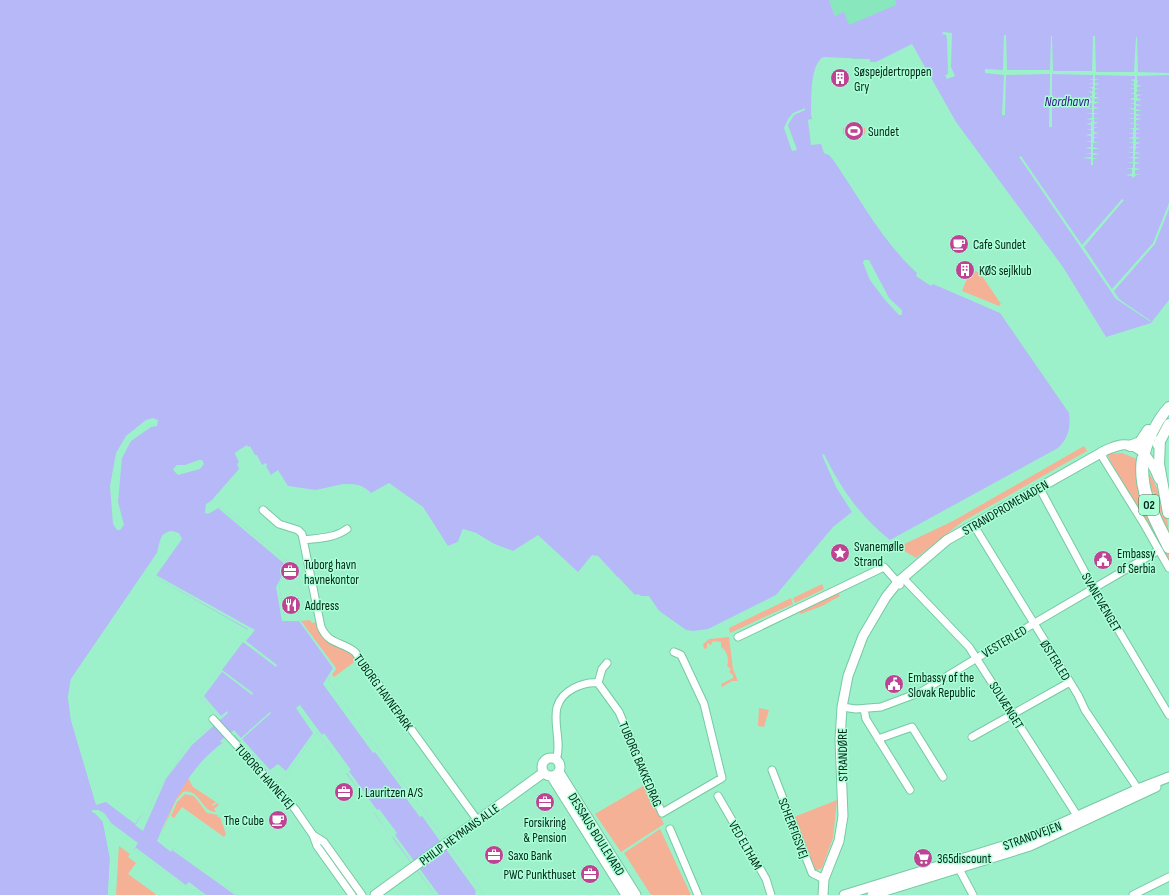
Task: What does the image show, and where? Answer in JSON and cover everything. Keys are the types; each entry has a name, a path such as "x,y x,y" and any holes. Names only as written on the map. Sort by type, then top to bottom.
{"highway":[{"name":"O2","path":"1145,459 1142,474 1147,501 1164,548"}],"main road":[{"name":"O2","path":"1145,459 1148,440 1160,417 1169,407"},
{"path":"1130,446 1140,442 1148,429 1160,417"},
{"path":"1145,459 1160,440 1169,424"},
{"path":"1160,440 1159,464 1169,514"}],"street":[{"name":"STRANDPROMENADEN","path":"901,582 932,551 973,524 1102,452 1120,445 1130,446"},
{"path":"1130,446 1145,459 1159,479 1161,492 1169,514"},
{"path":"1114,448 1128,451 1145,459"},
{"path":"1102,452 1103,458 1164,548 1169,568"},
{"name":"SVANEVÆNGET","path":"1039,487 1094,589 1169,715"},
{"path":"263,510 280,524 298,530 304,540 326,537 341,533 347,529"},
{"name":"ØSTERLED","path":"973,524 1070,682 1085,710 1140,792"},
{"name":"TUBORG HAVNEPARK","path":"304,540 320,627 323,633 332,641 355,652 478,821"},
{"name":"VESTERLED","path":"842,707 864,709 881,707 910,698 977,657 1164,548"},
{"path":"738,637 884,567 901,582"},
{"name":"STRANDØRE","path":"823,895 824,879 838,841 843,816 840,740 842,707 848,676 854,656 874,618 901,582"},
{"name":"SOLVÆNGET","path":"901,582 965,642 977,657 1080,820"},
{"name":"TUBORG BAKKEDRAG","path":"598,683 619,712 662,814 722,778 704,704 681,655 674,652"},
{"path":"556,760 559,750 555,717 558,706 571,690 584,684 598,683 602,669 607,663"},
{"path":"972,738 1070,682"},
{"path":"864,709 866,719 910,790"},
{"name":"TUBORG HAVNEVEJ","path":"213,719 295,810 313,835 317,846 352,895"},
{"path":"878,739 912,727 942,777"},
{"path":"551,758 556,760 560,765 555,774 547,776 543,773 541,767 543,761 551,758"},
{"name":"SCHERFIGSVEJ","path":"772,770 812,873 824,879"},
{"name":"PHILIP HEYMANS ALLE","path":"375,895 543,773"},
{"name":"DESSAUS BOULEVARD","path":"555,774 626,895"},
{"name":"DESSAUS BOULEVARD","path":"555,774 636,895"},
{"name":"STRANDVEJEN","path":"844,895 956,864 1030,846 1080,820 1169,778"},
{"name":"VED ELTHAM","path":"718,796 766,879 771,895"},
{"path":"670,829 698,895"},
{"name":"TUBORG HAVNEVEJ","path":"313,835 324,842 362,895"},
{"path":"956,864 973,895"},
{"name":"STRANDVEJEN","path":"872,895 956,864"},
{"path":"1133,895 1169,877"}],"shaded area":[{"path":"829,0 895,0 896,5 876,62 870,62 870,59 852,59"},
{"name":"Sundet","path":"843,128 865,128 865,134 843,134"},
{"path":"971,269 980,273 1001,304 999,306 962,291"},
{"path":"1084,446 1087,451 962,522 916,558 898,547 953,521"},
{"path":"1122,453 1137,459 1147,509 1169,555 1169,560 1107,454"},
{"path":"1146,468 1155,484 1165,510 1169,528 1169,537 1156,507 1154,492 1148,493"},
{"path":"822,584 824,589 795,603 793,598"},
{"path":"838,593 840,596 822,606 801,614 799,612"},
{"path":"791,598 793,604 730,633 729,628"},
{"path":"310,620 312,623 316,622 323,638 328,642 346,650 357,660 334,677 332,674 336,668 301,621"},
{"path":"729,637 733,669 738,681 732,681 722,687 721,684 733,678 733,675 729,672 731,669 727,666 727,653 721,647 721,642 713,641 711,645 707,643 707,648 704,649 703,644 709,639"},
{"path":"759,708 769,710 764,727 758,726"},
{"path":"188,778 193,787 216,802 212,805 213,806 217,803 219,805 214,809 216,812 207,808 194,793 183,792 176,800 162,832 173,803"},
{"path":"646,784 664,824 621,852 595,814"},
{"path":"185,794 194,796 207,813 218,815 217,817 220,817 226,834 224,837 182,807 174,818 171,816 177,802"},
{"path":"837,800 833,838 822,868 815,871 794,817"},
{"path":"660,829 691,895 651,895 624,853"},
{"path":"119,846 130,854 128,857 136,863 128,874 157,895 116,895"}],"water":[{"name":"Nordhavn","path":"0,0 829,0 835,16 844,12 849,25 896,5 895,0 1169,0 1169,300 1151,323 1106,337 1063,267 956,122 912,44 876,62 870,62 870,59 823,57 819,62 813,75 812,119 808,120 811,145 821,144 824,153 829,155 834,161 872,220 893,248 917,273 916,276 931,286 933,284 1000,313 1069,413 1070,423 1068,432 1058,448 890,540 869,521 852,501 837,479 824,454 822,455 836,487 852,512 833,527 776,595 708,629 693,631 686,630 659,611 649,596 635,596 598,556 592,555 578,572 538,535 513,551 494,544 476,533 463,529 458,542 448,546 423,507 389,483 371,493 365,488 351,484 316,490 288,486 278,470 271,475 266,463 262,465 250,446 248,447 247,445 236,452 235,454 239,462 237,464 239,469 211,501 206,504 205,513 208,514 220,507 291,564 279,583 284,617 300,617 301,621 336,669 328,680 485,895 435,895 374,813 375,812 317,732 284,778 277,782 234,735 219,745 196,768 171,809 157,841 171,852 173,848 238,895 203,895 195,889 193,892 134,849 138,843 111,823 104,813 98,810 92,810 103,822 110,858 108,895 0,895","holes":["172,531 179,533 182,539 155,577 248,630 199,696 218,719 190,742 182,751 183,753 154,796 147,815 143,813 135,824 106,802 96,804 71,720 68,697 71,679 157,553 160,541 165,533"]}],"pier":[{"path":"943,32 952,33 951,67 955,76 947,79 945,75 948,74 947,39 946,35 942,34"},
{"path":"1004,35 1006,35 1007,70 1050,70 1052,36 1053,71 1092,71 1093,36 1095,36 1096,72 1134,72 1137,37 1138,72 1169,73 1169,75 1137,76 1137,85 1142,86 1137,87 1137,90 1142,91 1137,91 1136,94 1142,95 1137,96 1137,98 1142,100 1136,101 1136,104 1142,105 1136,106 1136,109 1142,111 1136,111 1136,114 1142,115 1136,116 1136,118 1142,119 1136,120 1136,124 1141,124 1136,125 1136,128 1141,129 1136,130 1136,133 1141,133 1136,134 1136,137 1141,138 1136,139 1136,142 1141,143 1136,144 1136,147 1141,148 1136,148 1135,152 1141,153 1135,154 1135,157 1141,158 1135,159 1135,162 1141,163 1135,164 1135,168 1141,169 1135,170 1135,174 1141,175 1136,175 1133,178 1132,176 1125,175 1132,174 1132,169 1125,169 1133,168 1133,163 1126,163 1133,162 1133,158 1127,157 1133,157 1133,153 1128,153 1133,152 1133,148 1127,147 1133,147 1133,143 1128,143 1133,142 1133,139 1128,138 1133,137 1133,134 1128,134 1133,133 1133,129 1128,128 1134,128 1134,124 1128,123 1134,123 1134,119 1128,118 1134,118 1134,114 1128,113 1134,113 1134,110 1129,108 1134,108 1134,104 1129,103 1134,103 1134,100 1129,99 1134,98 1134,94 1129,93 1134,93 1134,89 1130,88 1134,88 1134,85 1130,84 1134,84 1134,81 1130,80 1135,79 1135,76 1095,75 1095,79 1100,80 1095,80 1095,83 1100,84 1095,85 1095,88 1100,89 1095,89 1095,93 1099,94 1095,94 1095,97 1100,98 1094,99 1095,102 1100,102 1094,104 1094,107 1100,108 1094,109 1094,113 1100,114 1094,114 1094,118 1099,118 1094,119 1094,122 1099,123 1094,124 1094,127 1099,128 1094,128 1094,132 1099,133 1094,134 1094,137 1099,138 1094,138 1094,142 1099,143 1093,143 1093,147 1099,149 1093,149 1093,153 1100,154 1093,155 1093,158 1100,158 1093,159 1093,165 1091,165 1091,159 1082,158 1091,157 1091,154 1085,154 1091,153 1091,149 1085,148 1091,147 1091,142 1085,141 1091,141 1091,136 1085,135 1091,134 1091,130 1086,129 1091,129 1091,125 1086,124 1091,123 1092,120 1086,119 1092,118 1092,114 1086,113 1092,113 1092,109 1086,109 1092,108 1092,103 1086,102 1092,101 1092,98 1088,97 1092,96 1092,93 1088,92 1093,91 1092,88 1088,87 1093,87 1093,84 1088,84 1093,83 1093,80 1088,79 1093,79 1093,75 1052,74 1052,127 1049,127 1050,74 1006,75 1005,115 1002,115 1004,75 985,73 985,69 1003,70"},
{"path":"805,108 805,110 794,115 788,125 797,150 792,151 784,128 788,119 793,113"},
{"path":"1021,156 1082,245 1122,199 1124,200 1084,247 1112,289 1153,243 1169,203 1169,209 1155,244 1114,291 1119,299 1151,322 1116,299 1019,157"},
{"path":"864,260 869,260 889,298 902,310 902,315 899,315 885,300 870,280 863,263"},
{"path":"153,418 158,420 157,426 151,427 131,441 122,458 118,502 124,525 120,530 117,530 113,524 110,486 116,453 126,436 146,420"},
{"path":"202,460 204,464 200,469 178,475 173,469 177,465 185,465"},
{"path":"343,484 358,485 371,493 369,495 362,488 354,486 316,492 297,490 288,486 316,490"},
{"path":"220,507 291,564 279,583 284,617 300,617 301,621 336,669 328,680 485,895 476,895 476,891 422,816 420,817 402,793 404,791 375,752 373,753 323,684 333,668 299,621 282,621 276,587 287,566 218,508"},
{"path":"463,529 476,533 494,544 513,551 511,553 494,546 475,535 464,532 459,544 450,548 448,546 458,542"},
{"path":"163,534 164,536 158,554 73,679 70,697 73,720 97,803 104,800 105,802 96,805 71,720 68,697 71,679 157,553"},
{"path":"156,575 255,630 246,641 277,665 276,667 243,642 222,670 253,693 252,695 221,671 222,672 204,696 221,716 227,711 228,713 192,745 166,779 143,831 135,825 143,813 147,815 154,796 183,753 182,751 190,742 218,719 199,696 248,629 155,577"},
{"path":"618,577 635,595 638,594 643,597 648,596 659,611 686,630 684,631 670,622 658,612 648,598 634,597 616,579"},
{"path":"300,705 322,735 324,733 351,770 349,771 377,810 379,809 397,833 395,835 439,895 435,895 393,837 392,838 317,732 284,778 277,782 235,735 222,743 220,741 234,730 241,738 270,712 271,713 242,739 270,770 278,764 286,771 313,733 296,708"},
{"path":"92,810 98,810 104,813 111,823 109,824 99,813 105,821 112,857 110,895 108,895 110,858 103,822 98,814 92,812"},
{"path":"135,847 186,885 189,882 206,895 203,895 195,889 193,892 135,850"},
{"path":"173,848 238,895 235,895 172,850"}],"place":[{"name":"Søspejdertroppen Gry","path":"840,78"},
{"name":"Sundet","path":"854,131"},
{"name":"Cafe Sundet","path":"959,244"},
{"name":"KØS sejlklub","path":"965,270"},
{"name":"Svanemølle Strand","path":"840,553"},
{"name":"Embassy of Serbia","path":"1103,560"},
{"name":"Tuborg havn havnekontor","path":"290,571"},
{"name":"Address","path":"291,605"},
{"name":"Embassy of the Slovak Republic","path":"894,684"},
{"name":"J. Lauritzen A/S","path":"344,792"},
{"name":"Forsikring & Pension","path":"545,802"},
{"name":"The Cube","path":"278,820"},
{"name":"Saxo Bank","path":"494,855"},
{"name":"365discount","path":"923,858"},
{"name":"PWC Punkthuset","path":"590,874"}]}
